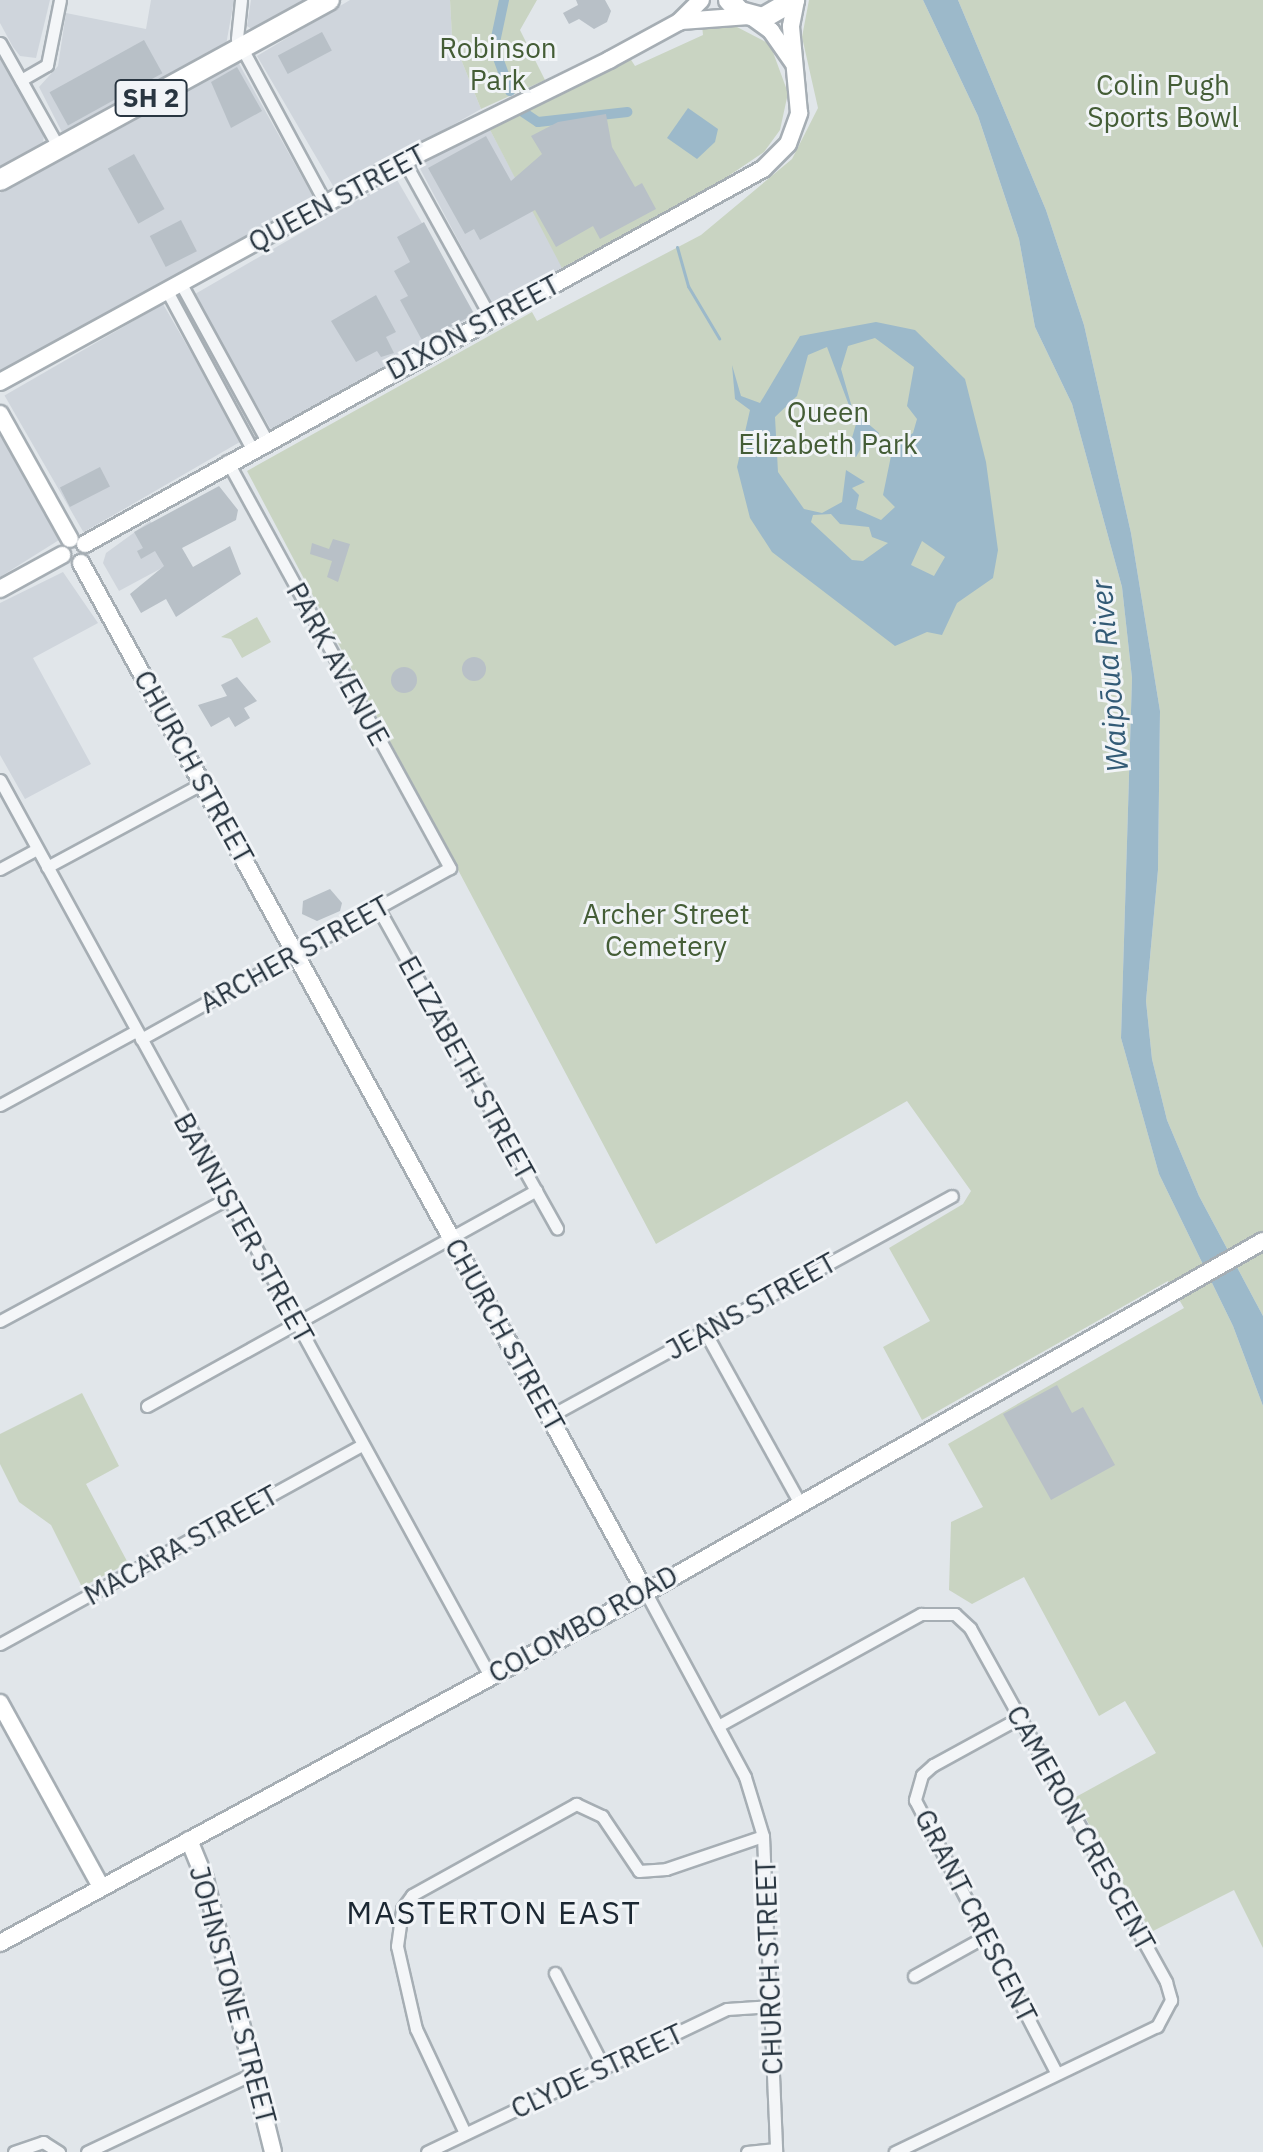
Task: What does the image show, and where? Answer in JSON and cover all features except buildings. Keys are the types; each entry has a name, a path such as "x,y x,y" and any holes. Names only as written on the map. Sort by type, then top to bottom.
{"highway":[{"name":"SH 2","path":"0,180 329,0"},
{"path":"729,0 751,17 773,16 795,0"}],"street":[{"path":"21,80 47,65 60,0"},
{"path":"241,0 236,33 326,204"},
{"name":"QUEEN STREET","path":"0,382 404,161 679,22 701,0"},
{"name":"DIXON STREET","path":"77,541 763,169 795,128 801,98 796,66 795,0"},
{"path":"751,17 771,31 796,66"},
{"name":"QUEEN STREET","path":"679,22 751,17"},
{"path":"0,43 59,148"},
{"path":"404,161 491,318"},
{"path":"174,288 258,443"},
{"path":"174,288 258,443"},
{"path":"0,414 77,541 81,563"},
{"name":"PARK AVENUE","path":"227,461 450,868"},
{"path":"0,589 62,555 77,541"},
{"path":"62,555 81,563"},
{"name":"CHURCH STREET","path":"81,563 745,1777 763,1836 776,2151"},
{"name":"BANNISTER STREET","path":"0,780 490,1676"},
{"path":"47,867 203,783"},
{"path":"0,869 37,849"},
{"name":"ARCHER STREET","path":"0,1105 296,953 450,868"},
{"name":"ELIZABETH STREET","path":"378,908 557,1228"},
{"path":"147,1406 536,1190"},
{"name":"JEANS STREET","path":"550,1416 952,1196"},
{"path":"0,1321 228,1198"},
{"name":"COLOMBO ROAD","path":"0,1943 801,1505 1170,1297 1263,1241"},
{"name":"COLOMBO ROAD","path":"1170,1297 1263,1252"},
{"path":"705,1332 801,1505"},
{"name":"MACARA STREET","path":"0,1644 362,1445"},
{"name":"CAMERON CRESCENT","path":"718,1726 921,1614 938,1611 955,1614 970,1628 1171,2000 1157,2026 895,2152"},
{"path":"0,1703 101,1887"},
{"name":"GRANT CRESCENT","path":"1019,1718 933,1765 922,1775 915,1800 1056,2072"},
{"path":"465,2133 416,2029 397,1946 402,1909 412,1895 576,1804 602,1816 639,1871 666,1869 763,1836"},
{"name":"JOHNSTONE STREET","path":"189,1840 205,1879 273,2152"},
{"path":"914,1976 986,1936"},
{"path":"555,1973 604,2068"},
{"name":"CLYDE STREET","path":"427,2152 727,2009 772,2006"},
{"path":"87,2152 254,2073"},
{"path":"14,2152 43,2142 59,2152"},
{"path":"747,2152 776,2151"}],"shaded area":[{"path":"0,0 50,0 36,58 20,56 13,47 0,23"},
{"path":"151,0 234,0 226,45 64,136 39,87 58,66 66,13 146,29"},
{"path":"251,0 311,0 253,30 247,26"},
{"path":"350,0 450,0 452,37 481,109 336,191 257,56"},
{"path":"0,59 44,135 43,143 0,167"},
{"path":"238,62 316,202 0,373 0,193"},
{"path":"489,128 563,268 493,305 418,166"},
{"path":"396,178 475,315 272,432 193,295"},
{"path":"163,304 242,441 84,532 5,396"},
{"path":"0,432 59,540 0,577"},
{"path":"150,521 186,555 119,591 103,563 106,553"},
{"path":"63,572 98,623 33,658 91,764 25,799 0,755 0,603"}],"green space":[{"name":"Robinson Park","path":"450,0 537,0 520,30 545,80 481,109 452,37"},
{"name":"Queen Elizabeth Park","path":"809,0 923,0 978,116 1019,239 1035,327 1072,404 1122,587 1132,678 1121,1038 1159,1174 1233,1326 1263,1406 1263,1948 1234,1890 1151,1932 1074,1798 1156,1753 1125,1701 1099,1716 1024,1577 972,1604 949,1590 951,1522 983,1507 948,1444 1184,1308 1168,1281 922,1420 883,1347 930,1321 889,1248 963,1204 971,1191 907,1101 656,1244 247,471 532,312 537,321 701,235 792,159 818,108 802,37"},
{"name":"Colin Pugh Sports Bowl","path":"958,0 1263,0 1263,1316 1199,1196 1167,1120 1152,1059 1146,1001 1158,870 1160,711 1131,533 1084,325 1046,210"},
{"path":"702,25 737,27 770,44 788,93 780,130 764,152 718,183 562,268 489,128 628,55 635,66 703,35"},
{"path":"257,617 271,642 242,658 231,639 221,637"},
{"path":"82,1393 119,1466 86,1484 128,1563 82,1587 51,1525 19,1502 0,1464 0,1434"}],"water":[{"path":"923,0 958,0 1046,210 1084,325 1131,533 1160,711 1158,870 1146,1001 1152,1059 1167,1120 1199,1196 1263,1316 1263,1406 1233,1326 1159,1174 1121,1038 1132,678 1122,587 1072,404 1035,327 1019,239 978,116"},
{"path":"688,108 718,129 715,142 697,159 667,138"},
{"path":"876,322 915,330 965,379 986,462 998,550 993,578 957,603 942,635 927,632 895,646 772,552 750,518 737,467 750,410 735,399 732,365 741,396 760,403 800,336","holes":["875,338 914,367 907,406 917,419 913,433 895,445 884,440 881,445 892,451 883,495 895,507 881,520 856,509 859,495 852,488 865,482 846,470 842,502 822,513 804,509 778,472 775,417 797,396 808,355 827,347 856,424 847,455 856,457 864,443 875,444 879,433 853,411 841,369 848,346","831,514 840,524 869,527 872,537 888,543 863,561 852,560 811,522 813,515","922,541 945,557 934,576 911,565"]}],"waterway":[{"path":"504,0 494,47 510,91"},
{"path":"523,112 538,122 627,112"},
{"path":"677,247 688,286 719,338"}],"district":[{"name":"MASTERTON EAST","path":"494,1912"}],"water label":[{"name":"Waipōua River","path":"1109,676"}],"park label":[{"name":"Archer Street Cemetery","path":"666,930"}]}
